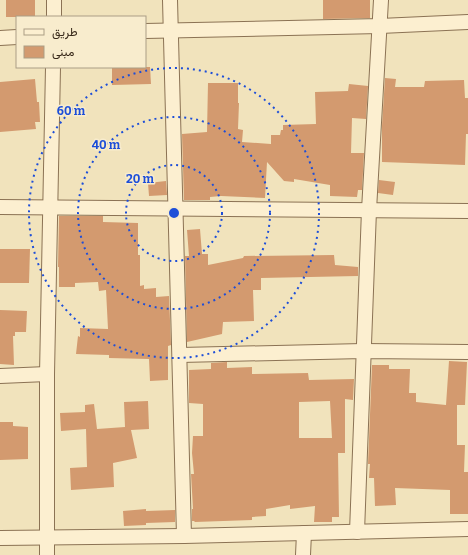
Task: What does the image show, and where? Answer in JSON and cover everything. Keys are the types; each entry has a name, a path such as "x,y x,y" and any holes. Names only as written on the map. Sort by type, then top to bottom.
{"street":[{"path":"54,0 54,16"},
{"path":"170,0 184,536"},
{"path":"357,532 369,210 382,0"},
{"path":"146,31 380,26 468,22"},
{"path":"0,38 16,37"},
{"path":"47,555 47,374 53,68"},
{"path":"0,207 468,210"},
{"path":"180,355 363,351 468,352"},
{"path":"0,376 47,374"},
{"path":"0,538 184,536 468,529"},
{"path":"303,555 304,533"}],"building":[{"path":"6,0 35,0 35,16 6,17"},
{"path":"323,0 370,0 370,18 323,19"},
{"path":"150,67 151,84 112,85 112,68"},
{"path":"385,78 396,79 395,87 424,87 425,81 464,80 465,98 468,98 468,134 466,134 465,165 382,162 382,126"},
{"path":"35,79 37,102 39,102 40,122 35,122 36,129 0,132 0,82"},
{"path":"208,83 238,83 238,129 243,130 242,142 271,144 271,135 280,135 281,130 283,130 283,125 316,124 315,92 348,91 349,84 368,86 366,119 352,118 351,153 364,153 362,190 358,190 357,197 330,196 330,185 294,179 294,182 284,181 267,162 265,198 221,196 210,197 210,200 184,200 182,134 207,132"},
{"path":"379,180 395,182 393,195 378,193"},
{"path":"166,181 167,195 149,196 148,183"},
{"path":"59,216 103,216 103,222 138,223 140,286 144,285 144,289 156,288 156,297 169,296 171,345 168,346 168,380 150,381 149,359 109,358 109,355 76,354 78,336 80,337 80,328 108,329 106,290 99,291 98,282 75,283 75,287 59,287"},
{"path":"200,229 202,254 208,254 208,265 243,258 244,256 334,255 335,265 358,267 358,276 261,278 261,290 253,290 254,321 223,322 222,334 187,342 185,256 189,256 187,230"},
{"path":"0,249 30,249 29,283 0,283"},
{"path":"0,310 27,311 26,332 15,332 15,336 13,336 14,365 0,364"},
{"path":"449,361 467,362 465,405 457,405 457,445 465,445 464,472 468,472 468,514 450,514 450,490 395,488 396,505 375,506 374,478 369,478 370,464 368,464 372,365 389,365 389,369 410,369 409,393 416,393 416,402 446,405"},
{"path":"227,362 227,368 252,367 252,374 308,373 309,380 354,379 353,400 345,399 345,453 338,453 339,517 332,517 332,522 314,522 315,506 290,509 290,505 266,509 266,516 252,517 252,520 192,521 193,509 191,474 194,474 192,453 193,436 203,436 203,404 189,403 189,370 211,369 211,363","holes":["330,401 332,438 299,438 299,402"]},
{"path":"148,401 149,429 131,430 137,458 113,463 114,487 71,490 70,468 87,467 86,429 61,431 60,413 85,412 85,405 94,404 97,429 125,427 124,402"},
{"path":"0,422 13,422 13,426 28,427 28,459 0,460"},
{"path":"146,509 146,511 175,510 175,522 146,523 146,525 124,526 123,511"}]}
